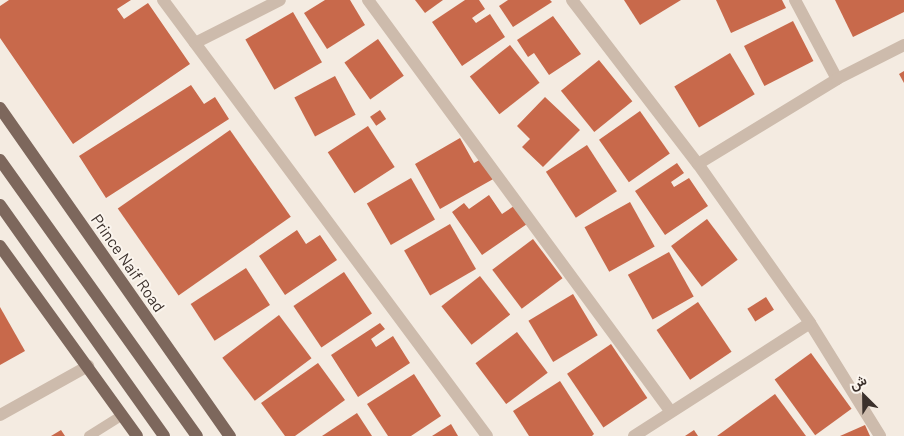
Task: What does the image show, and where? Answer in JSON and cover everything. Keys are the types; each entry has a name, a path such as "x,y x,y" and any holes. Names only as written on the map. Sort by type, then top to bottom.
{"main road":[{"name":"Prince Naif Road","path":"0,108 230,436"},
{"path":"0,160 197,436"},
{"path":"0,205 164,436"},
{"path":"0,246 137,436"}],"street":[{"path":"163,0 486,436"},
{"path":"195,43 280,0"},
{"path":"368,0 671,412"},
{"path":"572,0 698,164 810,323 880,436"},
{"path":"795,0 837,79"},
{"path":"698,164 837,79 904,45"},
{"path":"634,436 810,323"},
{"path":"0,415 88,366"}],"lane":[{"path":"89,436 122,414"}],"building":[{"path":"9,0 131,0 117,9 124,19 148,3 190,64 73,144 0,38 0,6"},
{"path":"325,0 350,0 365,25 327,49 304,13"},
{"path":"415,0 443,0 425,13"},
{"path":"465,0 479,0 485,9 472,18 476,23 490,14 505,37 462,66 432,22"},
{"path":"508,0 550,0 552,2 513,27 499,6"},
{"path":"624,0 681,0 640,25"},
{"path":"716,0 782,0 786,8 731,33"},
{"path":"835,0 904,0 904,12 853,37"},
{"path":"293,12 322,62 274,90 245,40"},
{"path":"553,16 581,54 549,75 534,53 528,57 517,40"},
{"path":"793,21 813,61 764,86 744,46"},
{"path":"378,39 404,76 370,99 344,63"},
{"path":"510,45 540,83 499,114 470,76"},
{"path":"730,53 755,94 699,128 674,86"},
{"path":"599,60 632,101 594,132 561,91"},
{"path":"904,71 904,83 899,74"},
{"path":"335,76 356,115 315,136 294,98"},
{"path":"191,85 204,104 215,97 229,119 106,198 79,156"},
{"path":"545,97 580,130 543,167 522,147 530,139 517,126"},
{"path":"380,110 386,119 376,126 370,117"},
{"path":"640,111 670,154 629,182 599,140"},
{"path":"368,126 395,167 354,193 328,152"},
{"path":"230,130 291,217 179,295 118,209"},
{"path":"460,138 474,163 483,158 495,178 440,209 415,164"},
{"path":"587,145 617,191 576,218 546,172"},
{"path":"677,163 684,173 671,182 674,187 689,178 708,206 665,235 635,191"},
{"path":"411,178 435,220 391,245 367,204"},
{"path":"489,195 502,214 514,206 527,224 482,255 452,212 464,203 469,209"},
{"path":"630,202 655,247 609,272 585,227"},
{"path":"707,219 738,260 702,287 671,246"},
{"path":"450,224 476,269 430,296 404,250"},
{"path":"297,230 306,244 320,235 337,260 285,295 259,256"},
{"path":"533,239 562,278 522,309 492,270"},
{"path":"669,252 694,297 653,319 628,275"},
{"path":"246,268 270,305 215,341 191,304"},
{"path":"344,272 372,313 321,348 293,306"},
{"path":"480,276 510,315 472,345 441,306"},
{"path":"573,294 598,335 553,362 528,321"},
{"path":"766,297 774,310 755,321 747,309"},
{"path":"698,302 732,352 690,380 657,330"},
{"path":"0,307 25,351 0,365"},
{"path":"279,315 311,358 255,401 222,358"},
{"path":"380,323 385,329 371,339 376,347 393,336 410,363 358,397 331,355"},
{"path":"517,332 548,373 506,404 475,363"},
{"path":"611,344 647,398 603,428 567,374"},
{"path":"811,353 852,409 815,435 775,379"},
{"path":"318,363 345,400 295,436 285,436 261,403"},
{"path":"414,374 441,416 411,436 388,436 367,404"},
{"path":"560,381 594,434 592,436 529,436 513,411"},
{"path":"775,394 806,436 717,436"},
{"path":"357,413 372,436 322,436"},
{"path":"451,424 458,436 432,436"},
{"path":"865,425 870,436 840,436"},
{"path":"61,430 65,436 51,436"},
{"path":"694,430 698,436 685,436"}]}
